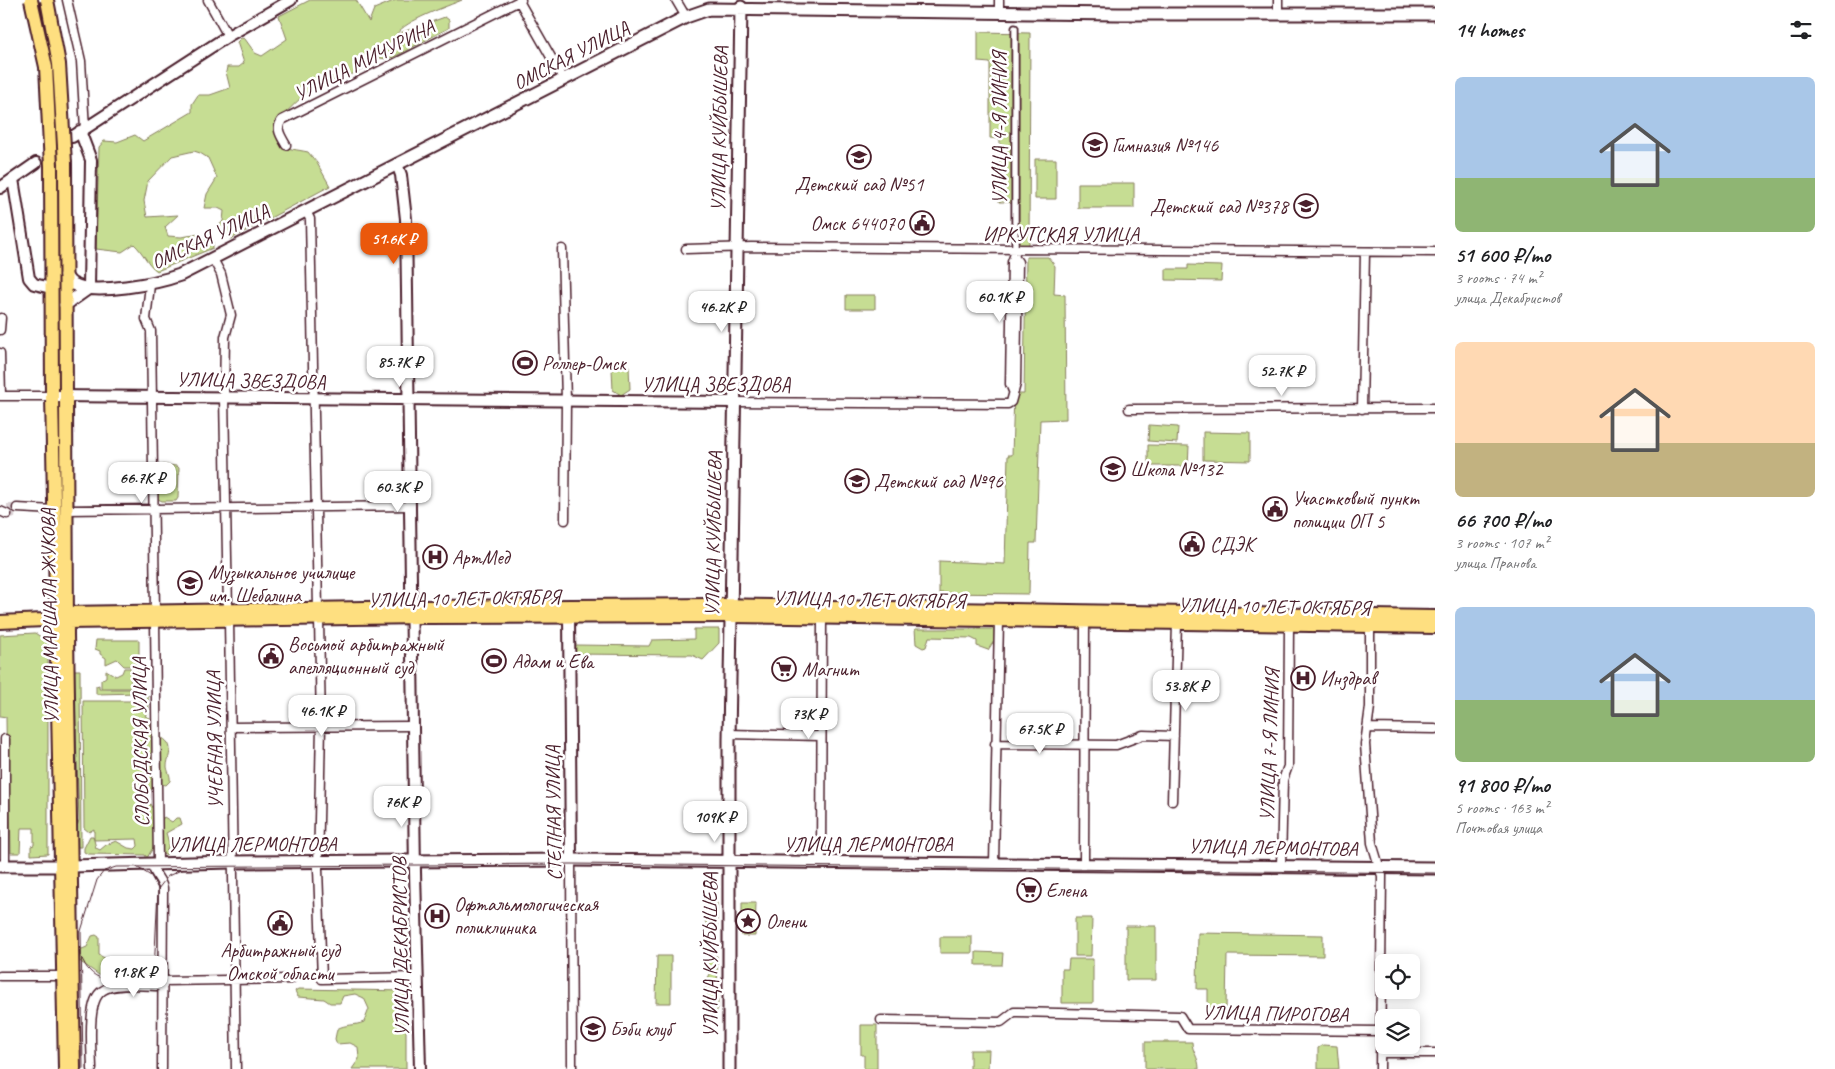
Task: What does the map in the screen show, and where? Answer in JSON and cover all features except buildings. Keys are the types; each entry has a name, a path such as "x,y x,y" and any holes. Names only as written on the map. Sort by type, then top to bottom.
{"main road":[{"name":"УЛИЦА МАРШАЛА ЖУКОВА","path":"32,0 46,67 51,166 52,288 59,396 60,510 58,618 68,976 65,1069"},
{"name":"УЛИЦА МАРШАЛА ЖУКОВА","path":"47,0 60,64 64,163 65,305 59,396"},
{"name":"ОМСКАЯ УЛИЦА","path":"65,275 73,284 89,288 150,284 180,275 686,18 710,9 741,4 999,13 1435,14"},
{"name":"УЛИЦА КУЙБЫШЕВА","path":"729,1069 729,734 741,4"},
{"path":"65,305 89,288"},
{"name":"УЛИЦА 10 ЛЕТ ОКТЯБРЯ","path":"412,612 569,616 731,611 822,617 1435,627"},
{"name":"УЛИЦА 10 ЛЕТ ОКТЯБРЯ","path":"0,622 58,618 412,612 731,611 1435,617"},
{"name":"УЛИЦА ЛЕРМОНТОВА","path":"2,866 232,862 572,860 1435,868"},
{"name":"УЛИЦА МАРШАЛА ЖУКОВА","path":"68,976 74,1029 74,1069"}],"street":[{"path":"67,0 81,61 79,132 91,160 89,288"},
{"path":"208,0 228,36"},
{"path":"79,132 228,36 291,0"},
{"path":"676,0 686,18"},
{"path":"999,0 999,13"},
{"path":"1278,0 1278,13"},
{"path":"520,1 564,80"},
{"name":"УЛИЦА МИЧУРИНА","path":"286,145 278,126 282,120 520,1"},
{"name":"УЛИЦА 4-Я ЛИНИЯ","path":"1011,402 1016,384 1018,262 1015,254 1015,28"},
{"path":"0,188 36,163"},
{"name":"УЛИЦА ДЕКАБРИСТОВ","path":"397,164 402,182 406,218 415,861 420,1069"},
{"path":"13,179 29,278 34,284 52,288"},
{"path":"306,211 310,219 317,508 321,726 320,862 322,979 418,977"},
{"name":"ИРКУТСКАЯ УЛИЦА","path":"686,249 751,248 1015,254 1435,252"},
{"path":"562,249 566,401 565,520"},
{"path":"1362,408 1365,252"},
{"name":"УЧЕБНАЯ УЛИЦА","path":"212,259 221,274 231,315 225,337 224,397 236,1069"},
{"name":"СЛОБОДСКАЯ УЛИЦА","path":"150,284 146,318 151,331 154,510 155,863 153,870 162,882 162,1069"},
{"path":"0,330 1,318"},
{"path":"0,353 1,396"},
{"name":"УЛИЦА ЗВЕЗДОВА","path":"1,396 1002,404 1011,402"},
{"path":"1130,409 1435,408"},
{"path":"17,511 226,510 411,506"},
{"name":"СТЕПНАЯ УЛИЦА","path":"569,616 572,1069"},
{"path":"821,863 820,736 822,617"},
{"path":"994,864 999,620"},
{"path":"1084,864 1085,621"},
{"path":"1172,801 1177,622"},
{"name":"УЛИЦА 7-Я ЛИНИЯ","path":"1281,866 1283,780 1288,766 1289,624"},
{"path":"1370,626 1370,707 1365,744 1372,843 1382,876 1380,1009"},
{"path":"231,727 413,726"},
{"path":"1368,728 1435,728"},
{"path":"729,734 820,736"},
{"path":"995,744 1116,745 1143,735 1174,736"},
{"path":"2,866 5,738"},
{"path":"0,976 68,976"},
{"path":"92,1069 91,1029 93,1009 97,995 102,990 114,986 291,979"},
{"name":"УЛИЦА ПИРОГОВА","path":"880,1020 1001,1022 1014,1012 1180,1016 1188,1029 1375,1031"},
{"path":"74,1029 91,1029"},
{"path":"1420,1053 1435,1053"},
{"path":"1380,1054 1380,1069"}],"green space":[{"path":"310,0 356,0 369,22 374,9 396,0 462,0 417,19 401,29 397,34 445,17 449,20 449,28 394,57 386,59 380,58 379,55 367,67 314,88 275,121 275,131 279,143 287,148 308,152 317,163 330,186 231,239 220,232 218,227 223,221 224,211 218,208 204,208 207,194 217,178 208,158 194,151 172,156 148,181 144,201 147,217 178,215 165,227 168,236 181,237 200,234 213,242 213,248 157,271 134,244 122,252 96,249 99,147 104,141 117,142 135,135 143,141 192,112 192,104 198,95 210,95 230,88 226,72 227,67 239,67 244,63 237,42 241,38 245,39 255,53 262,56 287,39 279,16"},
{"path":"978,32 1030,33 1029,246 1013,246 1012,205 1009,202 999,202 1000,139 990,138 990,63 978,62"},
{"path":"1035,159 1056,159 1056,199 1035,199"},
{"path":"1078,183 1134,183 1134,208 1078,208"},
{"path":"1026,257 1048,257 1055,266 1054,294 1065,295 1066,419 1040,420 1036,543 1030,543 1029,594 939,593 939,561 1005,564 1008,455 1012,455 1014,394 1024,394"},
{"path":"1188,265 1222,266 1221,281 1166,280 1166,269 1188,269"},
{"path":"846,295 875,295 875,309 846,309"},
{"path":"620,364 629,366 630,389 621,395 613,390 612,369"},
{"path":"1149,425 1178,427 1177,443 1148,441"},
{"path":"1203,432 1250,433 1250,461 1203,460"},
{"path":"1148,445 1189,446 1188,466 1148,466"},
{"path":"163,465 177,466 179,468 178,498 176,501 162,501 158,499 159,469"},
{"path":"694,629 719,629 719,643 703,660 692,655 571,654 572,649 576,645 649,646 652,640 694,639"},
{"path":"915,629 994,629 994,641 988,650 977,646 977,641 971,638 929,637 926,647 923,648 916,644"},
{"path":"35,633 48,642 48,854 31,855 31,846 34,845 34,828 21,828 20,853 11,853 10,795 7,794 6,717 0,716 0,635"},
{"path":"96,640 139,640 139,666 124,666 117,659 106,664 106,658 100,654 100,651 95,649"},
{"path":"124,668 131,668 131,688 101,688 101,680 106,677 106,670 116,676 122,673"},
{"path":"132,668 139,668 139,693 96,694 96,686 99,685 99,689 132,689"},
{"path":"74,670 80,670 81,847 77,847 76,831 79,820"},
{"path":"143,696 148,696 149,710 145,716 150,718 153,735 168,743 170,752 167,766 170,781 166,785 160,784 153,759 154,788 147,791 148,800 160,823 164,817 172,822 176,818 180,818 182,824 166,833 169,843 166,855 160,854 154,846 147,858 145,855 88,854 84,852 90,836 93,836 94,840 94,829 89,832 84,828 83,701 143,701","holes":["137,839 138,846 135,849 128,848 116,841 100,850 96,848 94,840"]},
{"path":"714,901 717,903 717,929 711,932 705,916"},
{"path":"742,903 756,903 755,936 742,936"},
{"path":"1075,918 1092,918 1091,956 1075,956"},
{"path":"1126,926 1156,926 1156,980 1126,980"},
{"path":"1198,933 1323,935 1323,956 1227,955 1226,1009 1208,1009 1208,989 1197,989"},
{"path":"96,935 99,937 99,955 123,968 123,974 120,978 99,975 78,960 77,951 87,947 92,936"},
{"path":"940,937 972,937 972,953 940,953"},
{"path":"976,952 1003,953 1002,965 976,965"},
{"path":"710,954 717,956 718,1008 714,1016 710,1016 707,1013 709,1003 705,984 710,974 707,963"},
{"path":"657,956 671,956 671,1003 656,1003"},
{"path":"1069,959 1093,959 1093,1003 1062,1003 1062,969 1068,969"},
{"path":"298,989 406,991 406,1069 352,1069 359,1059 358,1047 350,1043 337,1044 335,1039 337,1029 364,1022 369,1009 364,998 355,994 343,996 340,1003 330,1003 324,999 298,997 295,991"},
{"path":"861,1025 877,1025 877,1069 864,1069 864,1055 861,1055"},
{"path":"1145,1042 1192,1042 1199,1069 1145,1069"},
{"path":"1323,1045 1337,1046 1339,1069 1318,1069 1318,1048"},
{"path":"970,1050 989,1050 988,1069 970,1069"}],"tunnel":[{"path":"7,508 17,508"},
{"path":"7,514 17,513"}],"tram line":[{"path":"83,1069 81,931 97,880 104,871 116,867 571,864 1435,873"},
{"path":"81,957 86,967 96,976 112,981 140,979 154,973 158,889 151,876 135,866"},
{"path":"158,889 168,876 181,870"}],"place":[{"name":"Гимназия №146","path":"1095,145"},
{"name":"Детский сад №51","path":"859,157"},
{"name":"Детский сад №378","path":"1306,206"},
{"name":"Омск 644070","path":"922,223"},
{"name":"Роллер-Омск","path":"525,363"},
{"name":"Школа №132","path":"1113,469"},
{"name":"Детский сад №96","path":"857,481"},
{"name":"Участковый пункт полиции ОП 5","path":"1275,509"},
{"name":"СДЭК","path":"1192,544"},
{"name":"АртМед","path":"435,557"},
{"name":"Музыкальное училище им. Шебалина","path":"190,583"},
{"name":"Восьмой арбитражный апелляционный суд","path":"271,656"},
{"name":"Адам и Ева","path":"494,661"},
{"name":"Магнит","path":"784,669"},
{"name":"Инздрав","path":"1303,678"},
{"name":"Елена","path":"1029,890"},
{"name":"Офтальмологическая поликлиника","path":"437,916"},
{"name":"Олени","path":"748,921"},
{"name":"Арбитражный суд Омской области","path":"280,923"},
{"name":"Бэби клуб","path":"593,1029"}]}
